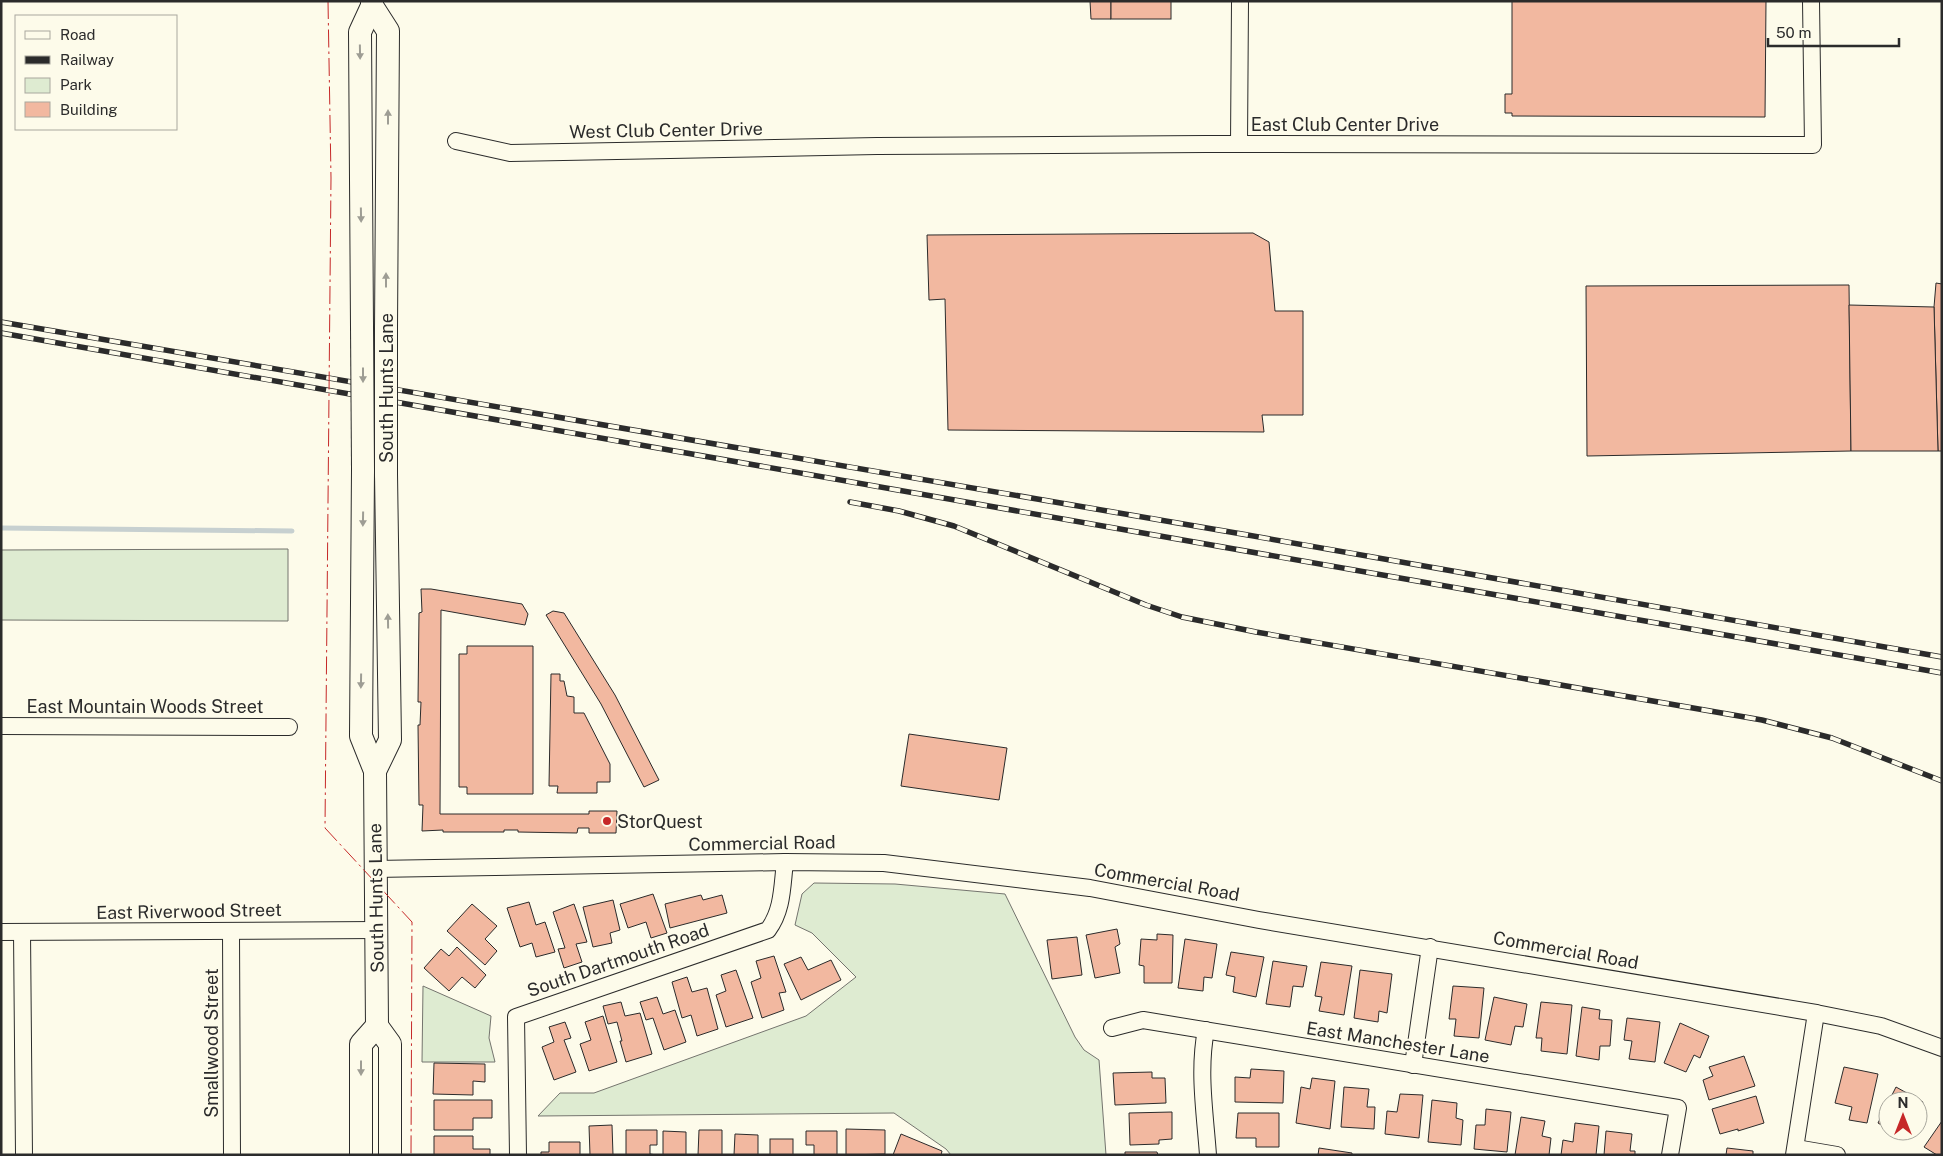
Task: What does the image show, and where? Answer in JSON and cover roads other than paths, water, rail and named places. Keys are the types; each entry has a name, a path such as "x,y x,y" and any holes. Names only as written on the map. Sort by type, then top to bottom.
{"main road":[{"name":"South Hunts Lane","path":"372,4 360,32 363,470 360,736 374,771 377,1026"},
{"name":"South Hunts Lane","path":"372,4 388,31 386,474 390,740 374,771"},
{"path":"361,1155 361,1044 377,1026 390,1044 390,1155"}],"street":[{"path":"1239,144 1240,1"},
{"name":"East Club Center Drive","path":"877,146 1239,144 1813,145 1811,1"},
{"name":"West Club Center Drive","path":"456,142 510,152 877,146"},
{"name":"East Mountain Woods Street","path":"1,726 289,727"},
{"name":"Commercial Road","path":"374,869 785,862 884,863 958,871 1090,888 1259,920 1430,947 1816,1013 1881,1026 1942,1048"},
{"name":"South Dartmouth Road","path":"518,1155 516,1017 768,930 777,918 779,911 785,862"},
{"name":"East Riverwood Street","path":"1,932 377,930"},
{"path":"22,932 24,1155"},
{"name":"Smallwood Street","path":"231,932 232,1155"},
{"path":"1413,1065 1430,947"},
{"path":"1816,1013 1795,1151 1837,1155"},
{"name":"East Manchester Lane","path":"1112,1028 1144,1020 1678,1108 1670,1155"},
{"path":"1206,1030 1202,1053 1202,1074 1208,1155"}],"waterway":[{"path":"1,528 292,531"}],"railway":[{"path":"1,322 1242,534 1942,657"},
{"path":"1,333 1942,673"},
{"path":"850,502 899,511 954,526 1146,605 1182,617 1256,632 1762,720 1832,738 1942,781"}],"place":[{"name":"StorQuest","path":"607,821"}]}
